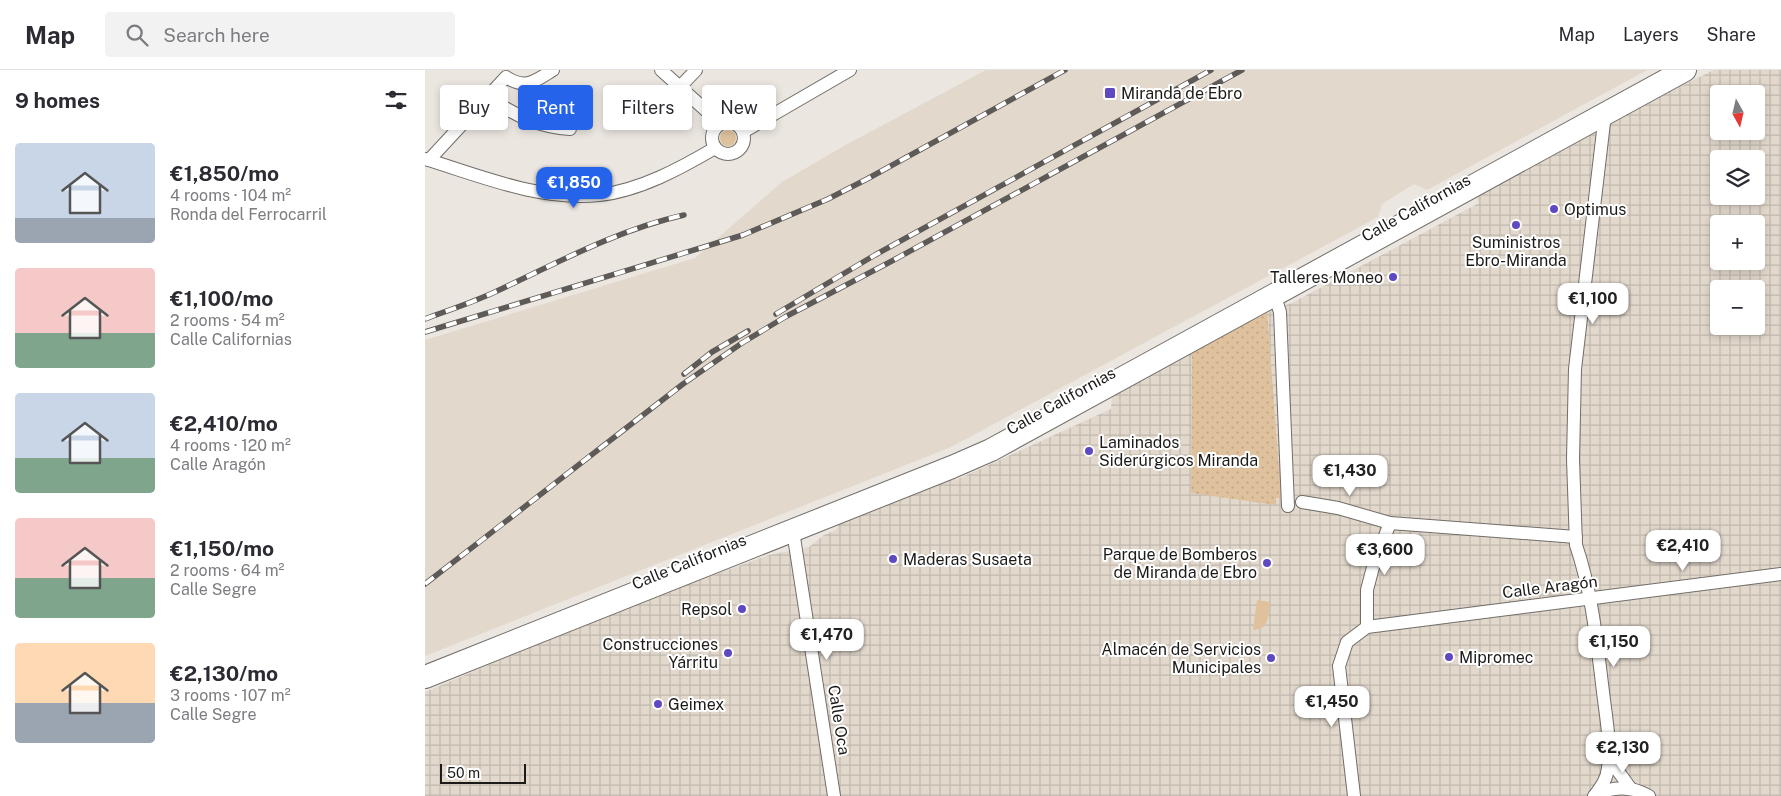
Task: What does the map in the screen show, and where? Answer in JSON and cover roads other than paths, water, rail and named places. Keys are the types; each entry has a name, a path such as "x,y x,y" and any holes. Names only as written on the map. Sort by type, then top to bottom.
{"highway":[{"name":"Calle Californias","path":"425,667 889,483 987,441 1665,70"},
{"name":"Calle Californias","path":"425,677 991,450 1275,297 1685,70"}],"street":[{"path":"499,85 506,77 515,83 530,84 553,70"},
{"path":"661,70 678,85"},
{"path":"682,85 696,70"},
{"path":"715,130 712,134 715,148 725,154 735,153 743,143 743,132 850,70"},
{"path":"692,98 702,106"},
{"path":"1595,796 1605,781 1608,770 1609,742 1594,621 1576,537 1573,459 1575,369 1605,114"},
{"path":"456,130 427,160 532,191 557,195 599,195 647,182 715,148"},
{"path":"1275,297 1280,312 1288,506"},
{"path":"1303,502 1339,508 1390,523 1576,537"},
{"path":"1367,627 1367,590 1373,567 1390,523"},
{"name":"Calle Oca","path":"793,531 834,796"},
{"name":"Calle Aragón","path":"1354,796 1339,674 1339,659 1347,642 1367,627 1781,574"},
{"path":"1609,742 1618,772 1631,789"},
{"path":"1595,796 1613,789 1631,789 1649,796"}],"railway":[{"path":"425,332 743,235 828,199 1065,70"},
{"path":"776,314 875,255 1211,70"},
{"path":"425,584 683,384 742,343 785,317 890,262 1242,70"},
{"path":"425,319 488,295 612,238 659,221 684,215"},
{"path":"684,374 712,352 748,331"}],"place":[{"name":"Miranda de Ebro","path":"1110,93"},
{"name":"Optimus","path":"1554,209"},
{"name":"Suministros Ebro-Miranda","path":"1516,225"},
{"name":"Talleres Moneo","path":"1393,277"},
{"name":"Laminados Siderúrgicos Miranda","path":"1089,451"},
{"name":"Maderas Susaeta","path":"893,559"},
{"name":"Parque de Bomberos de Miranda de Ebro","path":"1267,563"},
{"name":"Repsol","path":"742,609"},
{"name":"Construcciones Yárritu","path":"728,653"},
{"name":"Mipromec","path":"1449,657"},
{"name":"Almacén de Servicios Municipales","path":"1271,658"},
{"name":"Geimex","path":"658,704"}]}
